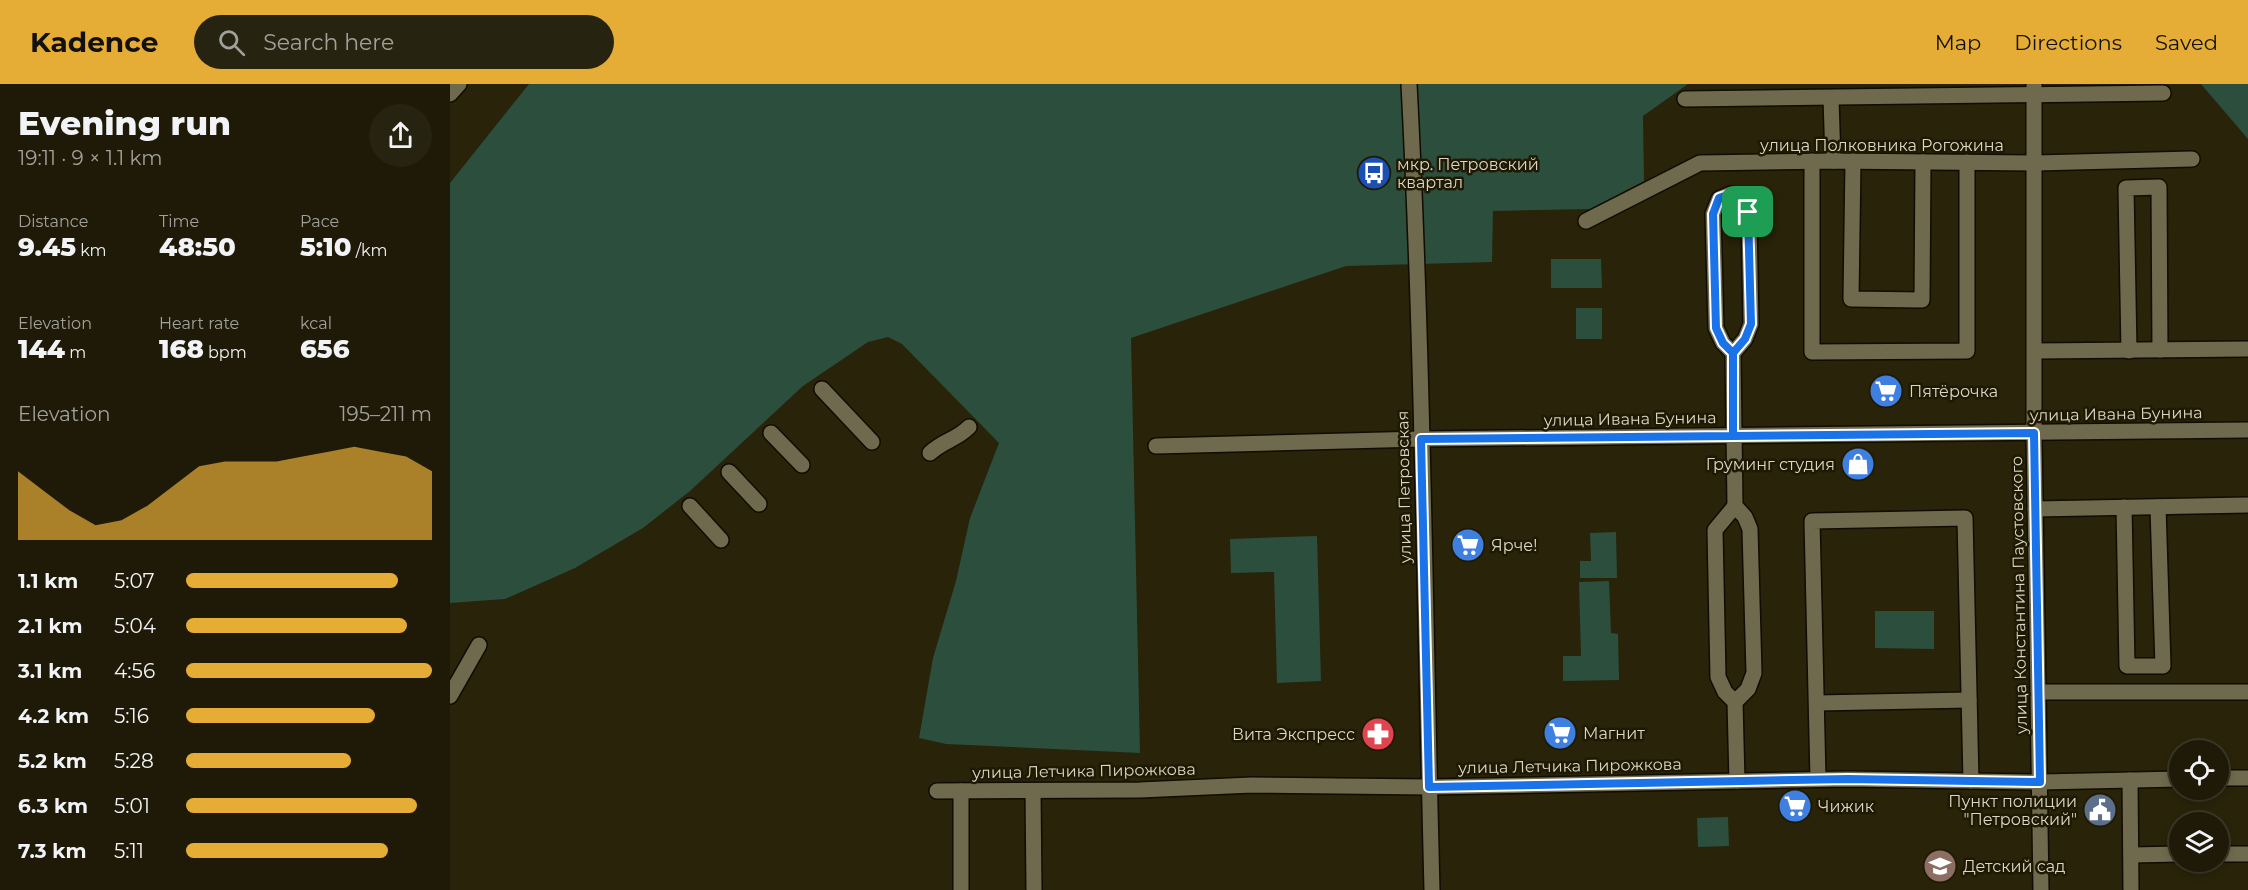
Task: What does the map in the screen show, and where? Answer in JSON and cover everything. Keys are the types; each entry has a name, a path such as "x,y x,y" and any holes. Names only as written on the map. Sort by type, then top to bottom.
{"street":[{"path":"450,94 459,84"},
{"name":"улица Петровская","path":"1409,84 1419,271 1432,890"},
{"path":"1686,99 1831,98 2034,89 2163,93"},
{"name":"улица Константина Паустовского","path":"2034,89 2036,163 2034,433 2040,890"},
{"path":"1831,98 1833,161"},
{"name":"улица Полковника Рогожина","path":"1586,221 1700,163 1853,161 2036,163 2192,159"},
{"path":"1812,161 1812,352 1967,351 1967,162"},
{"path":"1853,161 1851,299 1922,300 1923,162"},
{"path":"2129,351 2126,188 2159,187 2160,350"},
{"path":"1733,353 1723,343 1716,328 1713,214 1719,198 1731,194 1742,199 1749,216 1751,324 1745,339 1733,353 1733,436 1735,506 1745,517 1750,529 1754,673 1748,689 1735,702"},
{"path":"2035,351 2248,349"},
{"path":"822,389 872,442"},
{"path":"930,453 943,441 958,438 969,427"},
{"name":"улица Ивана Бунина","path":"1156,446 1421,439 2248,430"},
{"path":"771,433 802,465"},
{"path":"729,472 759,504"},
{"path":"2036,509 2248,505"},
{"path":"690,506 721,540"},
{"path":"1735,506 1714,530 1718,677 1725,692 1735,702 1737,781"},
{"path":"2124,507 2127,666 2163,666 2158,507"},
{"path":"1818,779 1812,521 1965,518 1971,781"},
{"path":"450,696 479,645"},
{"path":"2039,692 2248,692"},
{"path":"1816,703 1969,700"},
{"path":"2229,778 2248,778"},
{"name":"улица Летчика Пирожкова","path":"937,791 1034,791 1252,785 1429,787 1818,779 2040,782 2169,779"},
{"path":"2130,780 2131,890"},
{"path":"961,791 961,890"},
{"path":"1034,791 1034,890"},
{"path":"2229,854 2248,854"},
{"path":"2131,855 2169,855"}],"green space":[{"path":"529,84 1688,84 1643,116 1644,181 1590,209 1493,211 1492,262 1346,266 1131,338 1140,753 946,744 919,738 933,658 956,581 970,518 999,443 902,344 888,337 868,342 803,386 690,491 643,528 575,568 505,599 450,603 450,183"},
{"path":"2201,84 2248,84 2248,139"},
{"path":"1551,259 1601,259 1602,288 1551,288"},
{"path":"1576,308 1602,308 1602,339 1576,339"},
{"path":"1616,532 1617,578 1580,578 1580,561 1591,561 1590,533"},
{"path":"1317,536 1321,681 1277,683 1274,572 1231,573 1230,539"},
{"path":"1609,581 1611,633 1618,634 1619,680 1563,681 1563,656 1581,656 1579,582"},
{"path":"1875,611 1934,611 1934,649 1875,648"},
{"path":"1728,817 1729,846 1698,847 1697,818"}],"place":[{"name":"мкр. Петровский квартал","path":"1374,173"},
{"name":"Пятёрочка","path":"1886,391"},
{"name":"Груминг студия","path":"1858,464"},
{"name":"Ярче!","path":"1468,545"},
{"name":"Магнит","path":"1560,733"},
{"name":"Вита Экспресс","path":"1378,734"},
{"name":"Чижик","path":"1795,806"},
{"name":"Пункт полиции \"Петровский\"","path":"2100,810"},
{"name":"Детский сад","path":"1940,866"}],"route":[{"path":"1748,212 1742,199 1731,194 1719,198 1713,214 1716,328 1723,343 1733,353 1733,416 1733,436 2034,433 2040,782 1848,779 1429,787 1421,439 1733,436 1733,353 1745,339 1751,324 1748,212"}]}
